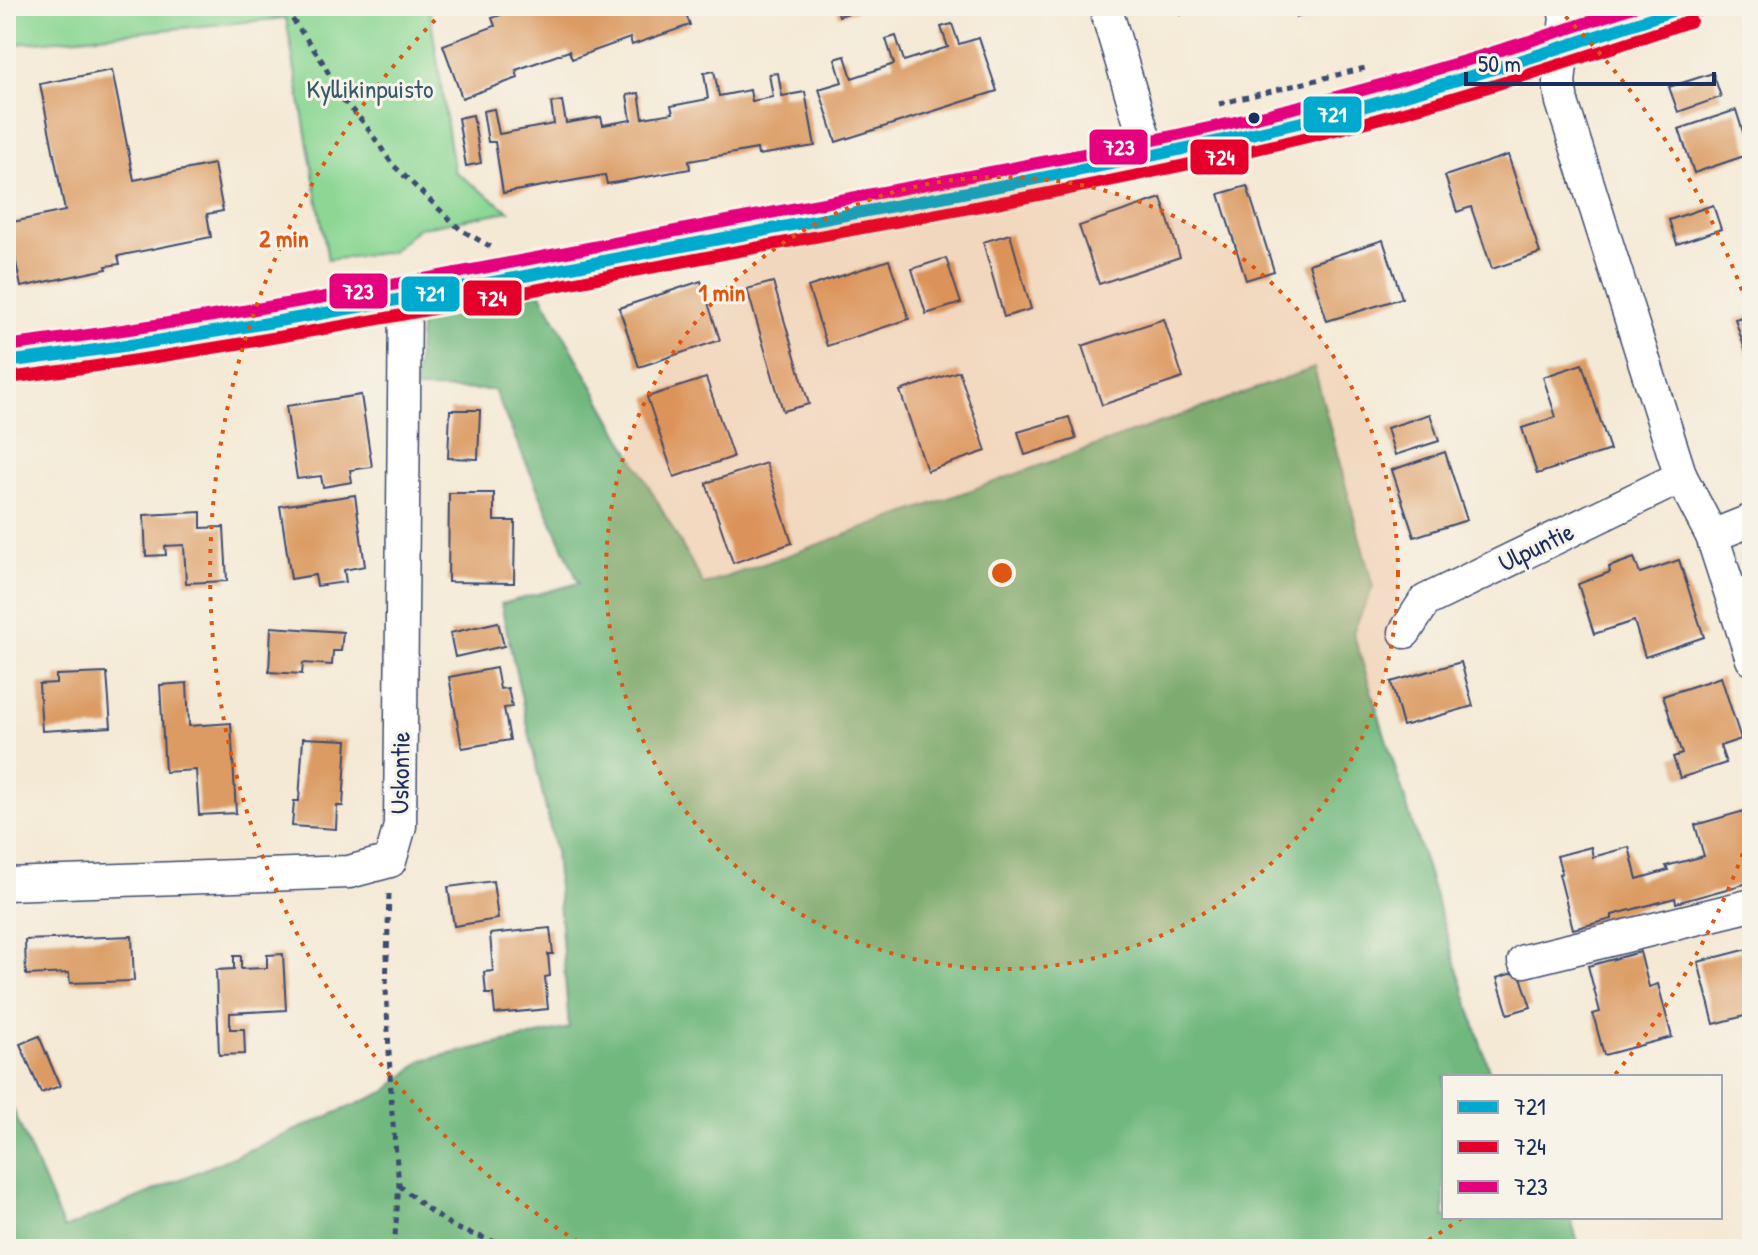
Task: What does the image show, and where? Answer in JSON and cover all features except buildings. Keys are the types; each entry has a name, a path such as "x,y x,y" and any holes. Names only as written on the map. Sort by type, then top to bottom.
{"street":[{"path":"1105,6 1150,157"},
{"path":"1563,6 1566,17 1559,83 1562,102 1681,477 1712,536 1752,659"},
{"path":"6,362 126,347 405,298 1150,157 1342,112 1563,48 1686,6"},
{"name":"Uskontie","path":"390,861 400,826 405,298"},
{"name":"Ulpuntie","path":"1405,632 1425,601 1681,477"},
{"path":"1712,536 1752,520"},
{"path":"6,884 349,872 390,861"},
{"path":"1524,961 1752,905"}],"path":[{"path":"273,6 288,13 322,61 342,99 365,124 392,164 461,230 496,249 481,252"},
{"path":"1208,108 1377,66"},
{"path":"390,861 386,989 399,1184 394,1249"},
{"path":"399,1184 455,1228 516,1249"}],"green space":[{"name":"Kyllikinpuisto","path":"6,6 429,6 454,171 509,211 418,228 391,252 328,260 286,18 6,45"},
{"path":"540,292 704,585 1314,368 1373,587 1353,632 1490,1075 1442,1075 1442,1219 1571,1219 1580,1249 6,1249 6,1093 64,1229 385,1092 423,1060 569,1028 555,851 501,604 579,583 494,390 415,389 421,317"}],"transit line":[{"name":"723","path":"6,346 378,288 1144,142 1393,82 1636,6"},
{"name":"721","path":"6,362 188,336 369,305 1188,148 1427,89 1686,6"},
{"name":"724","path":"8,378 190,352 371,321 1192,164 1432,104 1691,21"}]}
